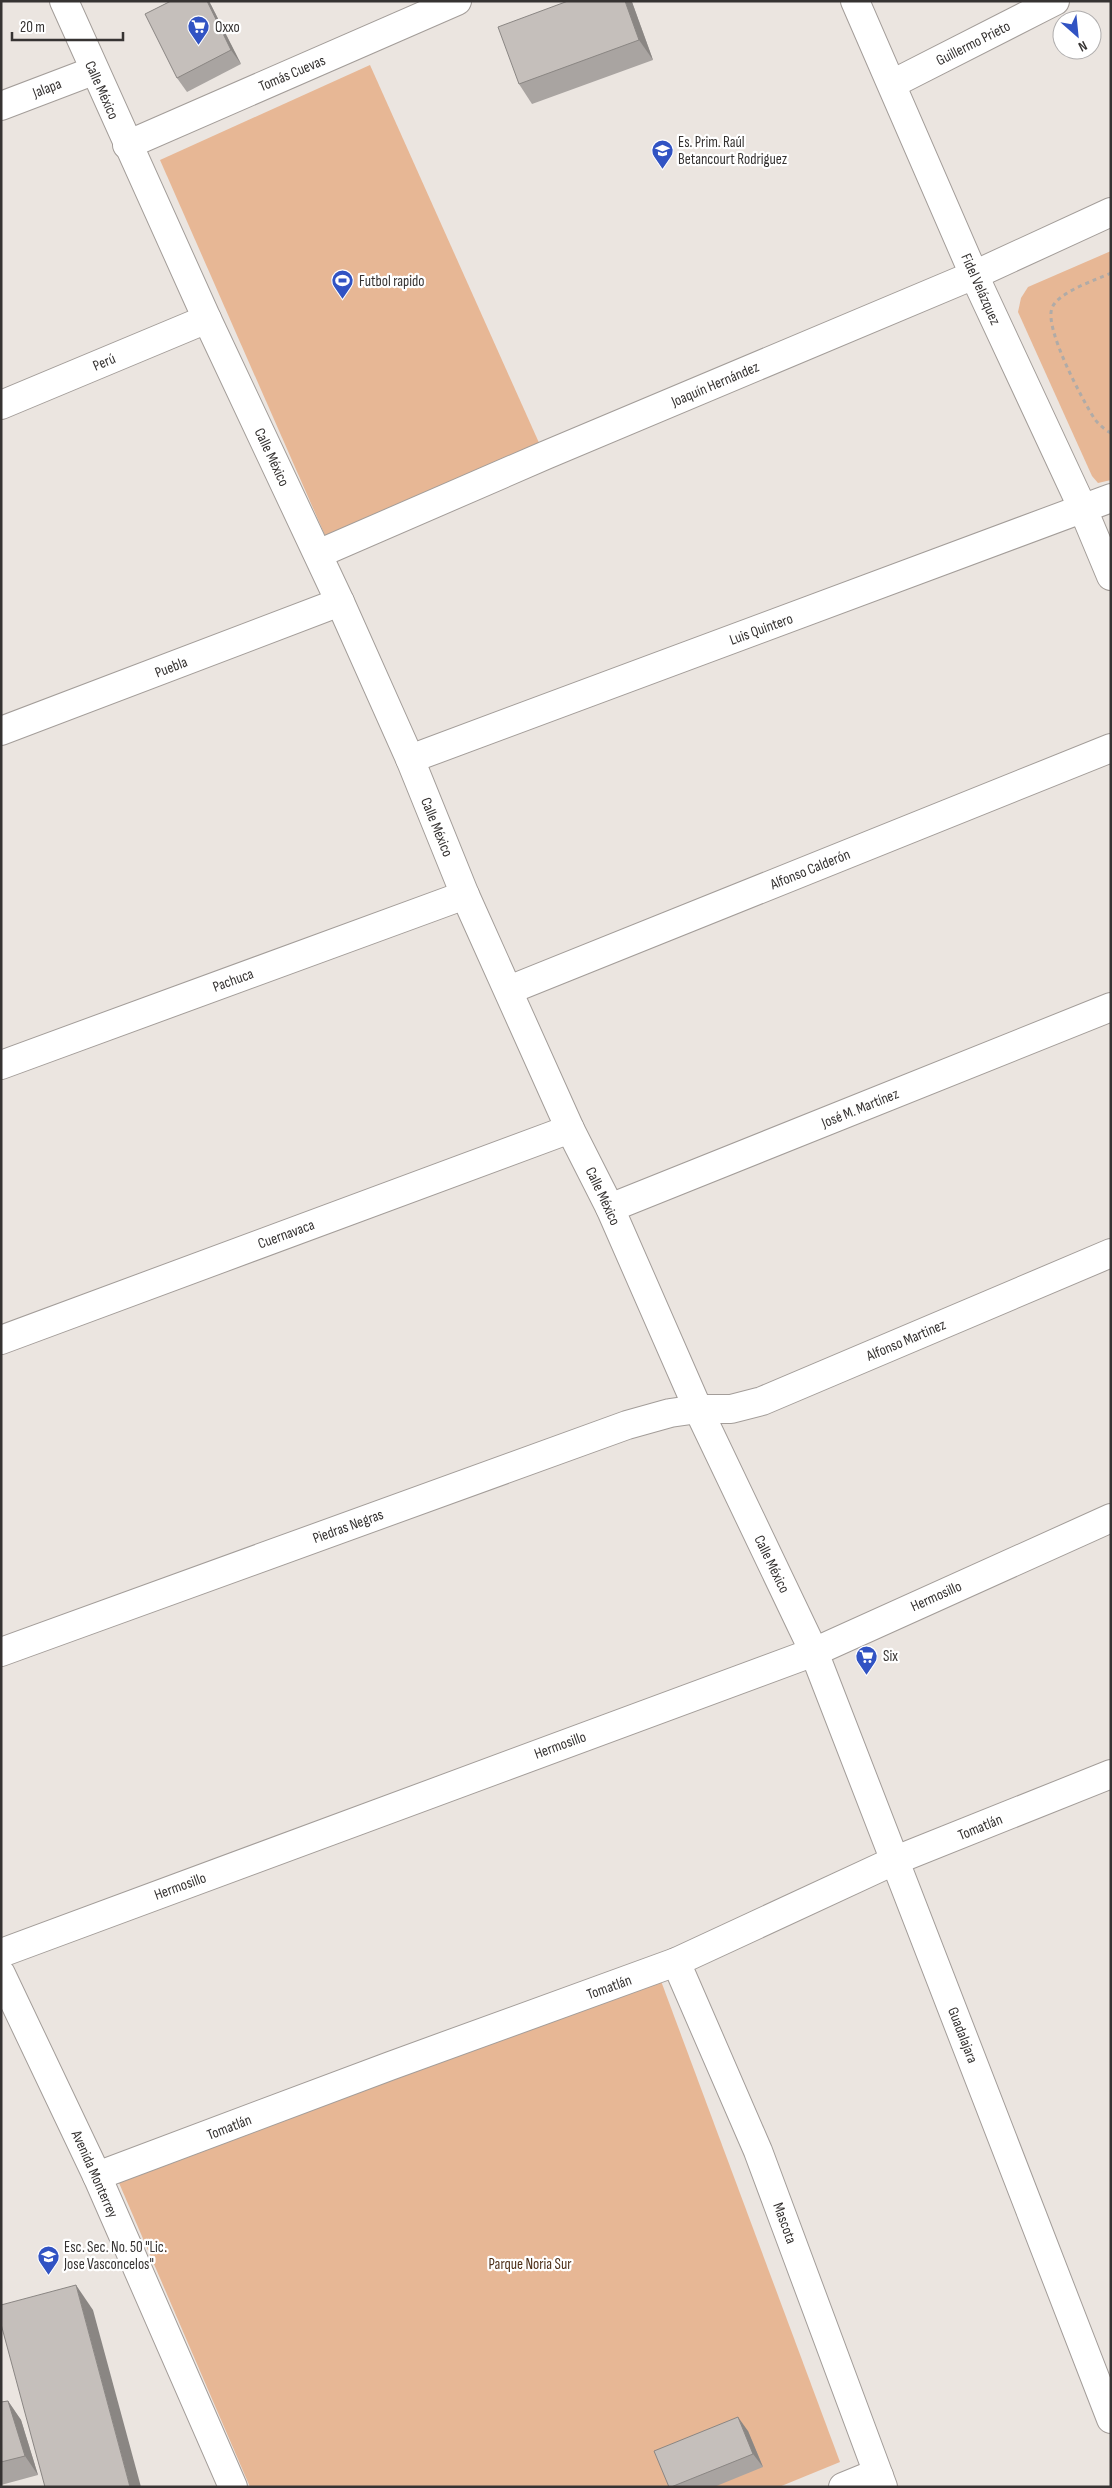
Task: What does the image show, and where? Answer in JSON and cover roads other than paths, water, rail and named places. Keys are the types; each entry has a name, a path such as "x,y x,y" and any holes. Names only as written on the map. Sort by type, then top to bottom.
{"street":[{"name":"Calle México","path":"64,1 93,71 340,602 410,759 464,895 509,990 570,1129 610,1208 698,1409 814,1652"},
{"name":"Tomás Cuevas","path":"127,145 457,1"},
{"name":"Fidel Velázquez","path":"855,1 974,275 1083,509 1111,576"},
{"name":"Guillermo Prieto","path":"892,84 1054,1"},
{"name":"Jalapa","path":"1,106 93,71"},
{"name":"Joaquín Hernández","path":"318,554 546,454 974,275 1111,212"},
{"name":"Perú","path":"1,405 208,319"},
{"name":"Luis Quintero","path":"410,759 1111,498"},
{"name":"Puebla","path":"1,731 340,602"},
{"name":"Alfonso Calderón","path":"509,990 1111,748"},
{"name":"Pachuca","path":"1,1065 464,895"},
{"name":"José M. Martínez","path":"610,1208 1111,1007"},
{"name":"Cuernavaca","path":"1,1340 570,1129"},
{"name":"Alfonso Martinez","path":"698,1409 731,1409 762,1400 1111,1253"},
{"name":"Piedras Negras","path":"1,1652 627,1425 670,1413 698,1409"},
{"name":"Hermosillo","path":"1,1952 814,1652 1111,1518"},
{"name":"Guadalajara","path":"814,1652 1111,2419"},
{"name":"Tomatlán","path":"97,2176 390,2066 676,1962 896,1860 1111,1774"},
{"name":"Mascota","path":"676,1962 758,2151 881,2481"},
{"name":"Avenida Monterrey","path":"1,1974 97,2176 233,2487"},
{"path":"843,2487 865,2478 881,2481"}],"place":[{"name":"Oxxo","path":"199,46"},
{"name":"Es. Prim. Raúl Betancourt Rodriguez","path":"662,170"},
{"name":"Futbol rapido","path":"343,300"},
{"name":"Six","path":"867,1675"},
{"name":"Esc. Sec. No. 50 \"Lic. Jose Vasconcelos\"","path":"48,2275"}],"park label":[{"name":"Parque Noria Sur","path":"530,2264"}]}
